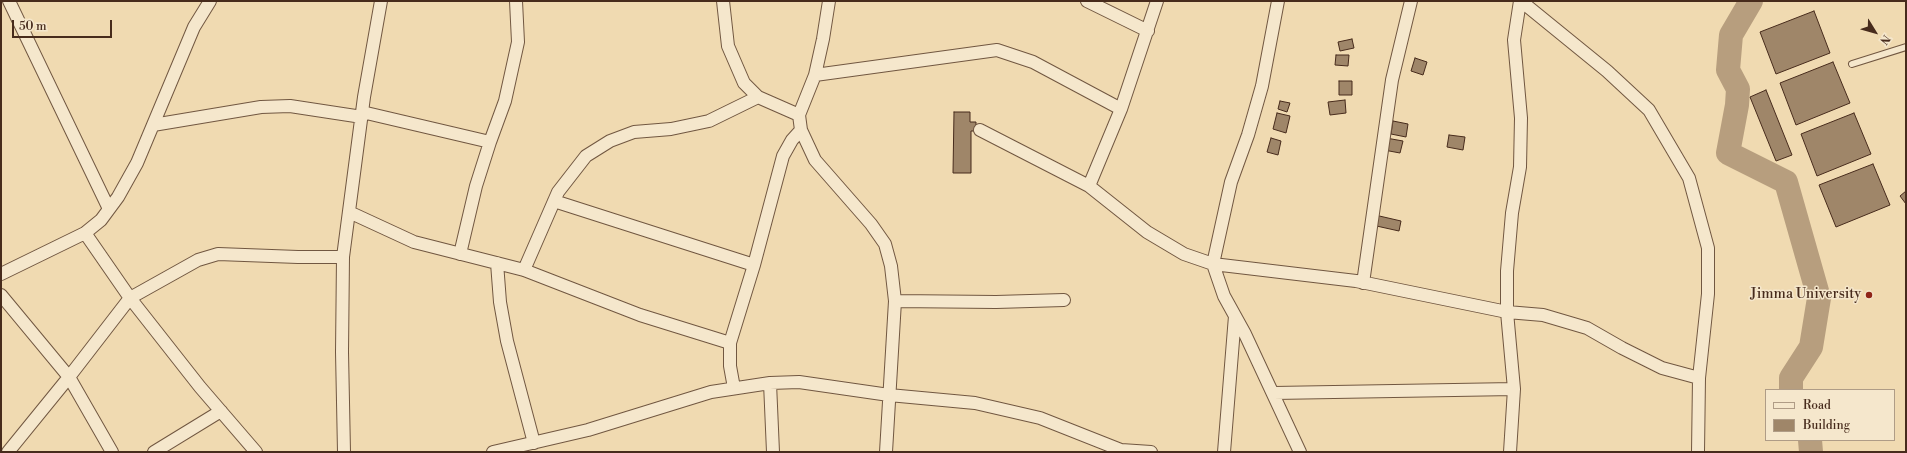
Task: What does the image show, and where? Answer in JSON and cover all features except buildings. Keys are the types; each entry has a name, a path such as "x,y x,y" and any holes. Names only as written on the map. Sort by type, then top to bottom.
{"street":[{"path":"9,1 109,209"},
{"path":"1,274 85,233 101,220 137,163 194,27 210,1"},
{"path":"344,452 342,257 362,114 381,1"},
{"path":"460,254 476,186 505,101 518,42 516,1"},
{"path":"723,1 728,46 744,83 758,97 799,115"},
{"path":"829,1 815,75 799,115 801,130 815,160 871,224 885,244 891,266 895,301 886,452"},
{"path":"1087,1 1148,31"},
{"path":"1089,186 1121,109 1157,1"},
{"path":"1278,1 1262,86 1248,135 1231,182 1213,264 1224,296 1274,393 1300,452"},
{"path":"1363,283 1392,80 1411,1"},
{"path":"1510,452 1514,389 1507,312 1507,271 1512,220 1520,167 1521,118 1514,40 1520,1 1607,70 1649,110 1689,178 1708,248 1708,294 1699,378 1698,452"},
{"path":"815,75 997,50 1033,62 1121,109"},
{"path":"524,270 558,192 586,156 610,141 634,132 671,129 709,121 758,97"},
{"path":"153,125 261,107 290,106 362,114 490,142"},
{"path":"734,388 730,366 730,343 754,265 783,156 792,140 801,130"},
{"path":"980,130 1089,186 1147,232 1184,254 1213,264 1363,283 1507,312 1543,315 1587,328 1662,368 1699,378"},
{"path":"554,201 754,265"},
{"path":"348,212 414,242 524,270 640,315 730,343"},
{"path":"85,233 130,298 256,452"},
{"path":"8,452 69,377 130,298 198,260 218,254 342,257"},
{"path":"497,263 500,302 507,341 534,443"},
{"path":"1,296 69,377 112,452"},
{"path":"895,301 996,302 1064,300"},
{"path":"1224,452 1235,316"},
{"path":"493,452 506,451 588,430 711,392 770,383 799,382 889,395 974,403 1040,418 1121,450 1151,452"},
{"path":"770,383 773,452"},
{"path":"1274,393 1514,389"},
{"path":"154,452 221,411"}],"lane":[{"path":"1852,64 1906,47"}],"waterway":[{"path":"1751,1 1731,35 1728,70 1738,89 1737,105 1728,153 1786,182 1819,298 1811,347 1791,378 1791,389"},
{"path":"1810,441 1811,452"}],"place":[{"name":"Jimma University","path":"1869,295"}]}
